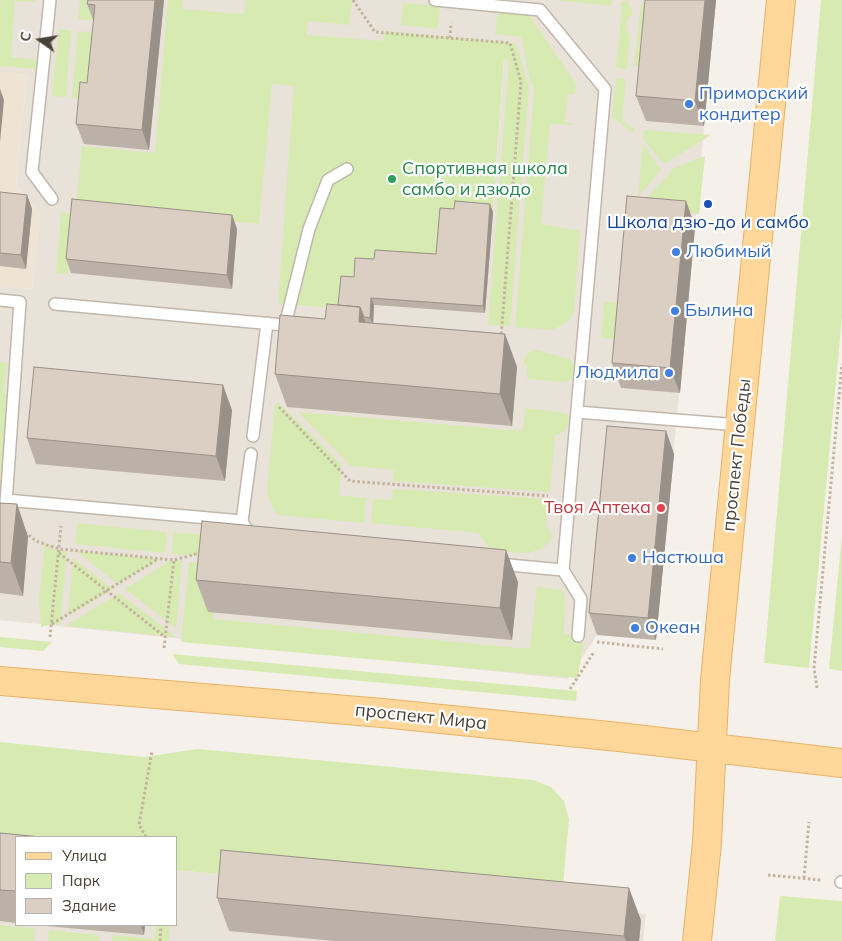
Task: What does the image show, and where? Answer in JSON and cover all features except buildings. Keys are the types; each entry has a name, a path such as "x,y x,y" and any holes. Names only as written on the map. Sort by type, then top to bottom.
{"main road":[{"name":"проспект Победы","path":"697,941 707,843 715,680 781,0"},
{"name":"проспект Мира","path":"0,680 382,713 619,737 842,763"}],"lane":[{"path":"50,0 32,172 52,200"},
{"path":"435,0 540,10 605,89 563,570 581,599 578,636"},
{"path":"286,325 309,229 328,180 347,169"},
{"path":"0,300 20,302 6,500 2,516"},
{"path":"55,304 305,327"},
{"path":"253,436 267,323"},
{"path":"577,412 739,425"},
{"path":"250,454 242,521 252,539 261,540"},
{"path":"6,500 242,521"},
{"path":"485,562 563,570"}],"path":[{"path":"353,0 375,32 510,43 521,82 500,344"},
{"path":"817,688 814,668 842,364"},
{"path":"259,386 350,481 570,498"},
{"path":"50,637 63,505"},
{"path":"2,516 36,541 59,551 165,637"},
{"path":"59,551 174,560 208,550"},
{"path":"52,624 159,558"},
{"path":"164,648 174,560"},
{"path":"578,636 600,643 663,649"},
{"path":"570,689 595,651"},
{"path":"146,836 140,825 152,751"},
{"path":"804,878 809,822"},
{"path":"768,875 842,882"},
{"path":"160,941 161,926"}],"shaded area":[{"path":"0,0 716,0 656,640 597,635 568,679 0,620 0,286 32,289 40,214 16,185 27,75 0,72","holes":["505,50 485,313 374,305 373,311 279,304"]},
{"path":"0,72 27,75 16,185 40,214 32,289 0,286"},
{"path":"0,854 15,855 15,926 178,926 178,870 646,914 643,941 0,941"}],"green space":[{"path":"0,0 36,0 33,2 15,1 11,57 37,60 36,69 0,66"},
{"path":"80,0 95,0 93,20 78,19"},
{"path":"168,0 183,0 182,9 244,14 246,0 352,0 349,25 308,21 306,35 383,41 384,31 516,43 529,87 510,326 488,325 509,60 504,59 485,313 374,305 374,311 278,304 294,86 272,84 259,224 76,206 82,146 155,153"},
{"path":"555,0 612,0 611,6"},
{"path":"821,0 842,0 842,317 809,668 764,663"},
{"path":"623,1 628,1 633,14 627,20 627,31 630,36 627,70 616,67 622,7 620,6"},
{"path":"403,3 440,6 438,29 401,25"},
{"path":"641,4 653,5 647,68 634,66"},
{"path":"505,10 527,14 531,17 576,84 575,94 568,94 565,122 573,123 573,125 550,124 541,224 580,231 574,311 569,320 552,330 515,327 534,90 530,80 521,37 495,34 497,17"},
{"path":"59,29 71,31 66,97 52,96"},
{"path":"78,31 98,33 93,100 72,98"},
{"path":"616,78 626,79 622,120 634,129 634,134 612,117"},
{"path":"644,130 711,135 664,164 643,139"},
{"path":"643,143 661,170 638,197"},
{"path":"705,156 699,214 637,210 674,168"},
{"path":"61,212 73,214 68,274 56,273"},
{"path":"604,302 626,303 623,340 601,338"},
{"path":"536,350 569,359 576,368 572,379 563,382 527,379 527,365 524,365 524,359 527,354"},
{"path":"0,362 8,363 3,393 13,393 0,493"},
{"path":"278,402 341,464 339,495 366,498 364,523 278,515 274,510 267,490 275,404"},
{"path":"526,408 566,413 568,415 569,422 566,428 562,433 555,435 550,492 393,481 394,470 351,466 298,412 522,431"},
{"path":"393,489 549,499 546,525 551,532 551,539 541,549 528,553 492,551 478,533 371,523 373,499 392,500"},
{"path":"77,523 167,532 165,553 75,544"},
{"path":"173,532 214,536 207,556 172,554"},
{"path":"842,535 842,671 829,669"},
{"path":"45,543 53,550 67,551 60,625 54,624 41,627 39,599"},
{"path":"76,551 160,559 118,584"},
{"path":"73,558 113,589 68,616"},
{"path":"218,558 213,619 530,649 537,587 563,590 565,599 564,634 584,637 578,678 181,642 189,562 207,564"},
{"path":"172,560 182,561 176,628 125,589"},
{"path":"119,593 176,637 66,626"},
{"path":"0,637 52,642 43,651 0,647"},
{"path":"172,654 577,691 576,701 179,664"},
{"path":"0,742 144,757 197,749 533,780 551,787 564,801 569,819 561,906 178,870 178,836 15,836 0,854"},
{"path":"780,896 842,901 842,941 775,941"},
{"path":"0,925 35,929 34,941 0,941"},
{"path":"156,926 169,926 169,941 112,941 113,935 155,939"},
{"path":"49,930 99,935 99,941 48,941"}],"place":[{"name":"Приморский кондитер","path":"689,104"},
{"name":"Спортивная школа самбо и дзюдо","path":"392,179"},
{"name":"Школа дзю-до и самбо","path":"708,204"},
{"name":"Любимый","path":"676,252"},
{"name":"Былина","path":"675,311"},
{"name":"Людмила","path":"669,373"},
{"name":"Твоя Аптека","path":"661,508"},
{"name":"Настюша","path":"632,558"},
{"name":"Океан","path":"635,628"}]}
